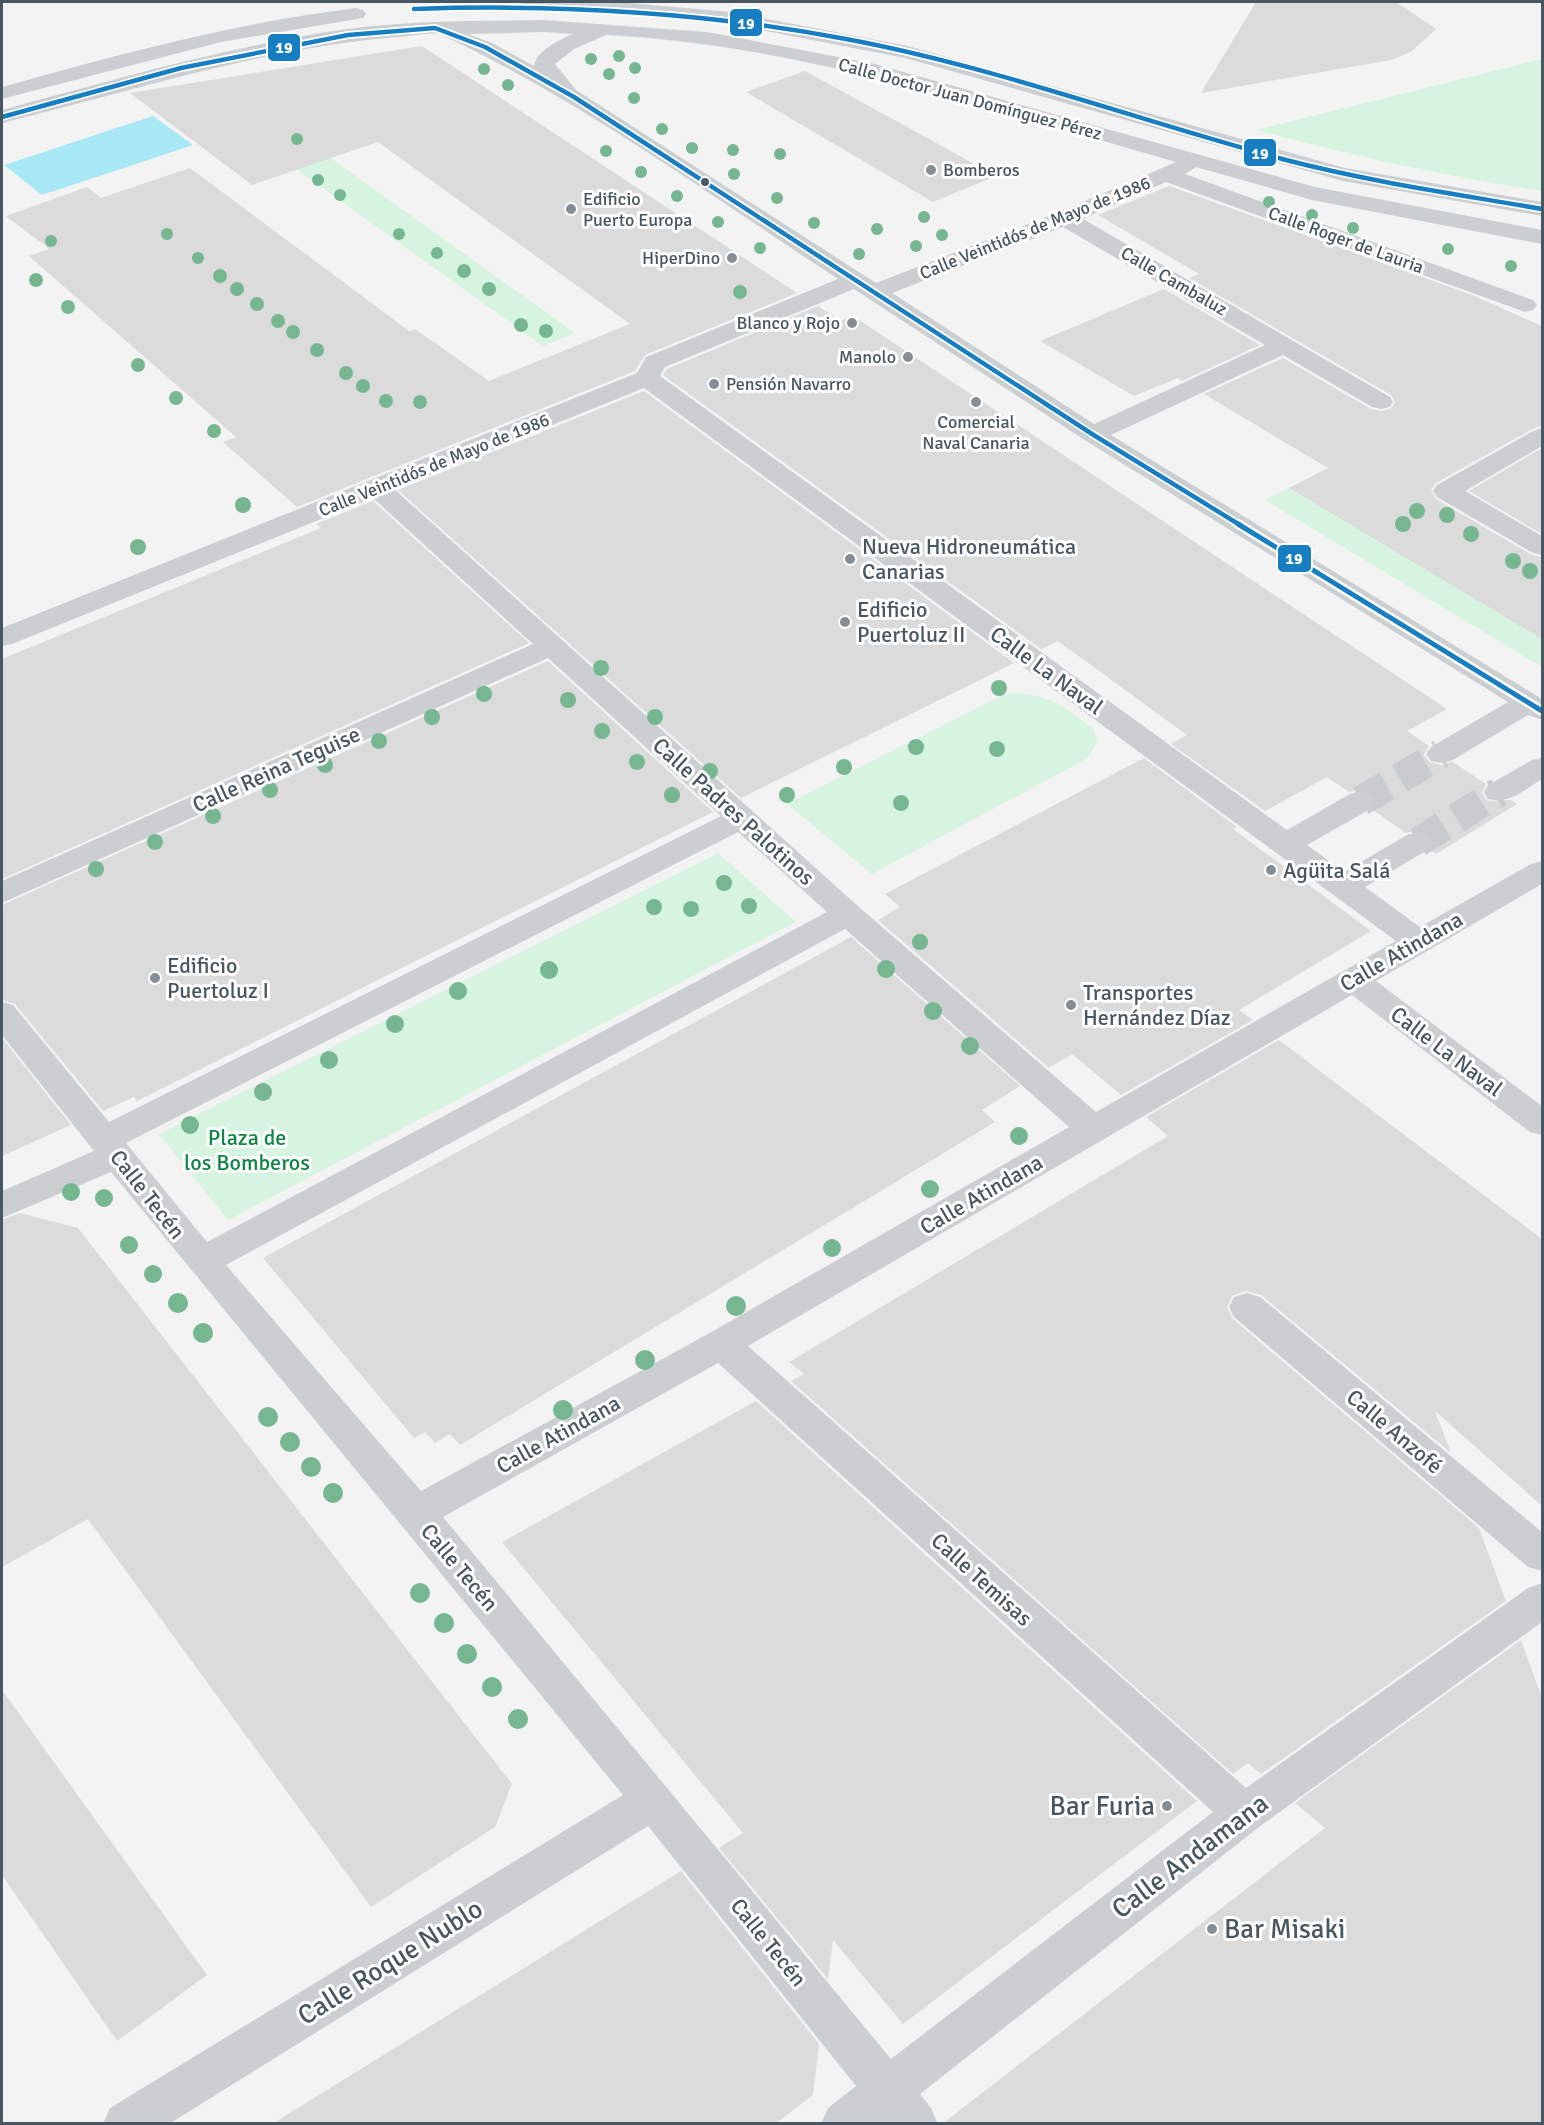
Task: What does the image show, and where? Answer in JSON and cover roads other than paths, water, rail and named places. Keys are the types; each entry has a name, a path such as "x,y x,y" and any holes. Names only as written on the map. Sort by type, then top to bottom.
{"street":[{"name":"Calle Doctor Juan Domínguez Pérez","path":"2,93 110,63 290,21 455,5 580,4 730,18 908,52 1343,174 1542,209"},
{"name":"Calle Doctor Juan Domínguez Pérez","path":"2,117 180,68 348,35 435,28 543,26 622,30 707,38 875,70 1312,193 1542,237"},
{"path":"435,28 485,47 574,97 1092,434 1535,706"},
{"path":"574,97 543,64 560,47 576,37 622,30"},
{"name":"Calle Veintidós de Mayo de 1986","path":"2,638 378,489 647,378 655,362 865,286 1065,218 1195,161"},
{"name":"Calle Roger de Lauria","path":"1167,174 1525,305"},
{"name":"Calle Cambaluz","path":"1065,218 1381,402"},
{"path":"1092,434 1284,345"},
{"name":"Calle La Naval","path":"647,378 1418,941"},
{"path":"1542,436 1446,491 1542,547"},
{"name":"Calle Padres Palotinos","path":"378,489 848,914 1093,1129"},
{"name":"Calle Reina Teguise","path":"2,893 551,646"},
{"path":"1441,754 1535,706"},
{"path":"1499,792 1542,767"},
{"path":"1286,844 1361,801"},
{"path":"2,1205 741,818"},
{"path":"1343,886 1418,842"},
{"name":"Calle Atindana","path":"416,1513 721,1344 1542,871"},
{"path":"202,1261 848,914"},
{"name":"Calle La Naval","path":"1352,979 1542,1123"},
{"name":"Calle Tecén","path":"2,1013 202,1261 416,1513 653,1800 915,2124"},
{"name":"Calle Anzofé","path":"1247,1307 1542,1555"},
{"name":"Calle Temisas","path":"721,1344 1244,1814"},
{"name":"Calle Andamana","path":"844,2124 1244,1814 1542,1600"},
{"name":"Calle Roque Nublo","path":"126,2124 653,1800"}],"water":[{"path":"153,116 193,145 42,195 4,165"}],"tunnel":[{"path":"1361,801 1441,754"},
{"path":"1418,842 1499,792"}],"place":[{"name":"Bomberos","path":"931,170"},
{"name":"Edificio Puerto Europa","path":"571,209"},
{"name":"HiperDino","path":"732,258"},
{"name":"Blanco y Rojo","path":"852,323"},
{"name":"Manolo","path":"908,357"},
{"name":"Pensión Navarro","path":"714,384"},
{"name":"Comercial Naval Canaria","path":"976,402"},
{"name":"Nueva Hidroneumática Canarias","path":"850,559"},
{"name":"Edificio Puertoluz II","path":"845,622"},
{"name":"Agüita Salá","path":"1271,870"},
{"name":"Edificio Puertoluz I","path":"155,978"},
{"name":"Transportes Hernández Díaz","path":"1071,1005"},
{"name":"Bar Furia","path":"1167,1806"},
{"name":"Bar Misaki","path":"1212,1929"}],"park label":[{"name":"Plaza de los Bomberos","path":"247,1150"}]}
